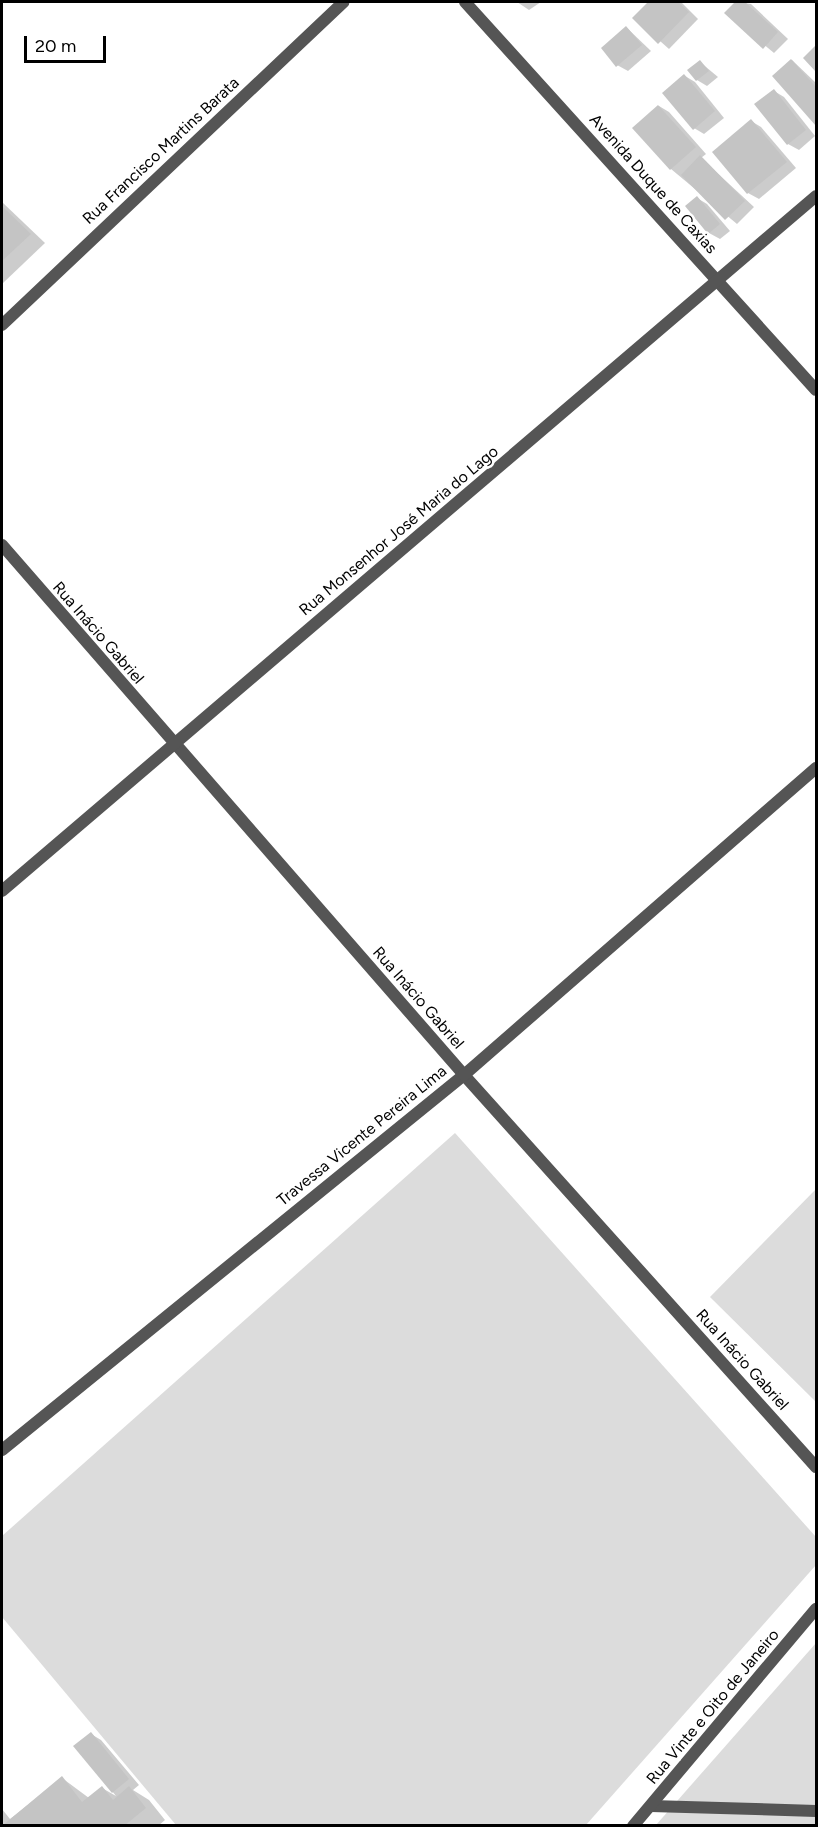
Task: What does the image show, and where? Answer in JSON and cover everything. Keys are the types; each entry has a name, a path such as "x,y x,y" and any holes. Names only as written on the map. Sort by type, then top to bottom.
{"street":[{"name":"Rua Francisco Martins Barata","path":"2,325 343,2"},
{"name":"Avenida Duque de Caxias","path":"465,2 816,390"},
{"name":"Rua Monsenhor José Maria do Lago","path":"2,891 816,196"},
{"name":"Rua Inácio Gabriel","path":"2,545 173,745 464,1075 816,1467"},
{"name":"Travessa Vicente Pereira Lima","path":"2,1450 464,1075 816,768"},
{"name":"Rua Vinte e Oito de Janeiro","path":"633,1826 816,1610"},
{"path":"651,1806 816,1811"}],"shaded area":[{"path":"455,1133 816,1537 816,1565 586,1825 176,1825 2,1617 2,1536"},
{"path":"816,1189 816,1402 710,1297"},
{"path":"816,1643 816,1825 656,1825"}],"building":[{"path":"648,2 678,2 689,12 658,44 632,18"},
{"path":"735,2 745,2 778,32 763,49 724,13"},
{"path":"626,26 642,45 616,67 601,48"},
{"path":"816,45 816,72 803,58"},
{"path":"791,59 816,87 816,126 772,76"},
{"path":"700,60 709,71 696,81 687,70"},
{"path":"684,74 715,111 693,130 662,93"},
{"path":"774,89 806,130 787,145 754,104"},
{"path":"658,105 696,147 670,170 632,128"},
{"path":"751,119 787,162 747,194 712,152"},
{"path":"700,155 745,201 725,220 681,175"},
{"path":"697,196 720,224 708,234 685,206"},
{"path":"2,206 31,234 2,261"},
{"path":"91,1732 129,1779 112,1793 73,1746"},
{"path":"62,1776 82,1802 102,1786 113,1800 129,1786 146,1808 124,1826 2,1826"}]}
